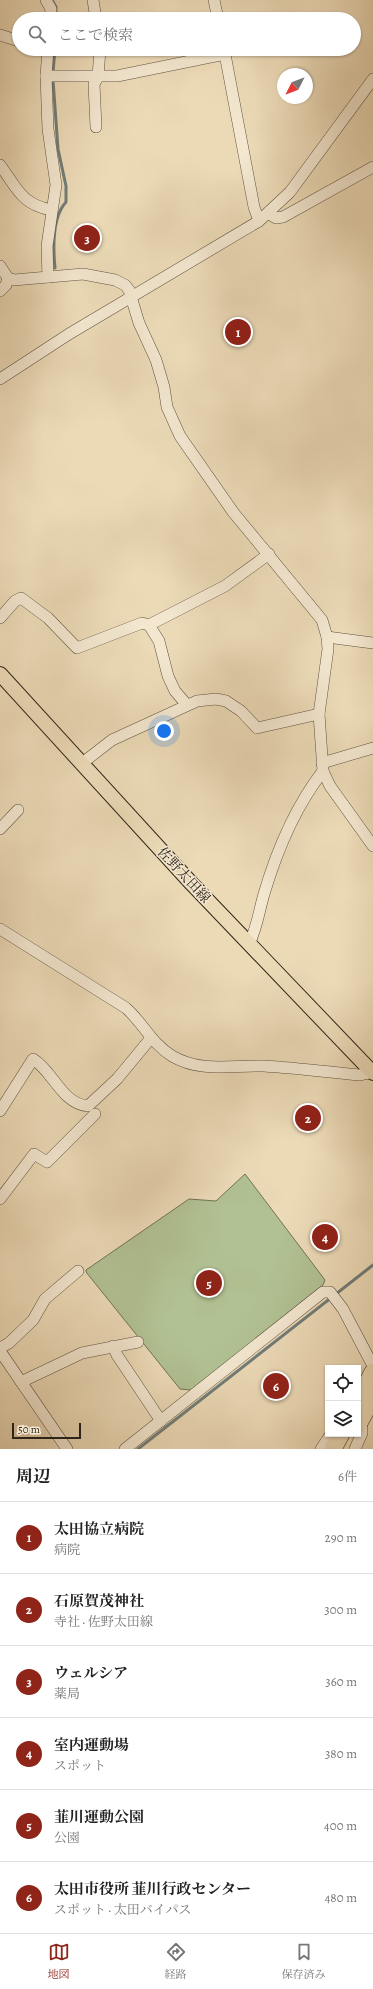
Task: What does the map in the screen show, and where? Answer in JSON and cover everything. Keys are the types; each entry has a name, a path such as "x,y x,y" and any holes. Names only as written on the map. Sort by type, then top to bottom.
{"highway":[{"path":"361,1395 373,1372"},
{"path":"361,1419 373,1397"},
{"path":"333,1449 339,1437"},
{"path":"345,1449 351,1437"}],"main road":[{"name":"佐野太田線","path":"0,674 81,764 249,944 373,1072"}],"street":[{"path":"46,0 51,9 51,12"},
{"path":"93,0 95,12"},
{"path":"214,0 217,12"},
{"path":"0,35 12,39"},
{"path":"46,56 48,129 56,185 51,210 47,246 48,277"},
{"path":"96,128 94,84 98,77 100,56"},
{"path":"46,76 117,76 207,56"},
{"path":"226,56 255,212 259,221"},
{"path":"0,378 269,214 290,192 373,78"},
{"path":"0,165 25,199 31,204 51,210"},
{"path":"269,214 276,218 283,217 373,167"},
{"path":"0,266 8,278 14,280 83,274 115,280 125,285 131,297 139,323 160,370 167,407 176,428 233,512 319,615 327,636 328,649 319,714 322,767 330,786 373,846"},
{"path":"0,291 6,286 8,278"},
{"path":"149,626 225,586 269,554"},
{"path":"0,618 15,601 22,598 48,618 77,648 86,643 106,639 142,623 149,626 158,641 168,676 175,691 187,705"},
{"path":"327,636 373,643"},
{"path":"81,764 112,740 187,705 208,699 226,701 241,711 257,728 319,714"},
{"path":"249,944 254,935 263,895 283,837 322,767 373,748"},
{"path":"0,829 18,810"},
{"path":"0,929 126,1008 137,1018 160,1048 183,1061 215,1068 263,1066 360,1075 373,1072"},
{"path":"0,1111 32,1059 42,1065 67,1097 79,1105 88,1106 117,1079 151,1038"},
{"path":"0,1199 34,1154 47,1162 95,1114"},
{"path":"0,1348 9,1343 33,1320 45,1299 78,1271"},
{"path":"125,1449 323,1292 327,1291 334,1296 359,1338 373,1366"},
{"path":"21,1382 82,1353 138,1342"},
{"path":"113,1346 117,1355 161,1420"},
{"path":"0,1351 67,1449"},
{"path":"321,1449 329,1437"},
{"path":"355,1449 360,1437"}],"green space":[{"path":"245,1174 325,1280 323,1285 191,1390 180,1389 86,1272 86,1270 189,1199 216,1201"}],"waterway":[{"path":"52,0 56,7 56,12"},
{"path":"53,72 54,56"},
{"path":"53,80 58,149 66,186 66,202 61,208 54,233 55,268"},
{"path":"138,1449 373,1265"}],"place":[{"name":"ウェルシア","path":"87,238"},
{"name":"太田協立病院","path":"238,332"},
{"name":"石原賀茂神社","path":"308,1118"},
{"name":"室内運動場","path":"325,1237"},
{"name":"韮川運動公園","path":"209,1283"},
{"name":"太田市役所 韮川行政センター","path":"276,1386"}]}
